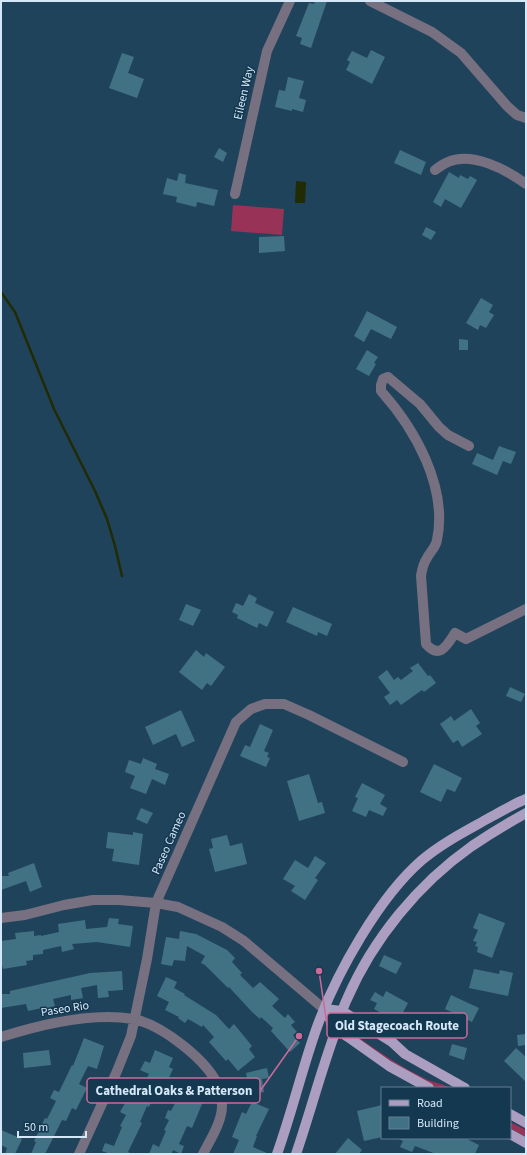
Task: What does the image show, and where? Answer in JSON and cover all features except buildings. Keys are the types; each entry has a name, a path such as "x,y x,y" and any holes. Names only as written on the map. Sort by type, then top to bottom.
{"main road":[{"path":"277,1154 289,1122 317,1028 333,986 372,919 404,878 421,860 458,835 526,799"},
{"path":"296,1154 342,1011 369,957 384,933 426,885 455,860 471,847 526,813"},
{"path":"324,1009 342,1011 392,1042 405,1054 463,1087"},
{"path":"324,1009 336,1029 389,1066 427,1087"},
{"path":"511,1115 526,1123"},
{"path":"511,1135 526,1143"}],"street":[{"name":"Eileen Way","path":"235,194 267,51 290,1"},
{"path":"370,1 432,32 461,53 506,106 517,115 526,118"},
{"path":"435,170 448,162 461,159 483,162 510,173 526,184"},
{"path":"469,446 448,435 439,427 420,404 388,377 383,379 380,392 395,408 413,434 423,455 438,496 440,512 437,543 423,565 421,576 426,644 433,650 444,650 455,633 466,639 526,609"},
{"name":"Paseo Cameo","path":"78,1154 117,1071 131,1036 147,959 156,903 236,722 250,709 265,704 284,704 403,762"},
{"path":"1,918 25,915 64,905 93,900 119,900 156,903 178,907 222,927 244,941 324,1009"},
{"name":"Paseo Rio","path":"1,1037 39,1026 103,1017 134,1019 166,1033 186,1048 210,1073 219,1088 222,1107 220,1119 203,1154"}],"shaded area":[{"path":"296,181 306,182 305,203 295,203"},
{"path":"233,205 284,209 282,235 231,231"},
{"path":"354,1034 379,1052 427,1080 448,1087 435,1087 382,1056 353,1036"},
{"path":"511,1122 526,1130 526,1137 511,1129"}],"waterway":[{"path":"1,292 15,312 54,409 95,491 107,519 122,576"}],"place":[{"name":"Old Stagecoach Route","path":"319,971"},
{"name":"Cathedral Oaks & Patterson","path":"299,1036"}]}
